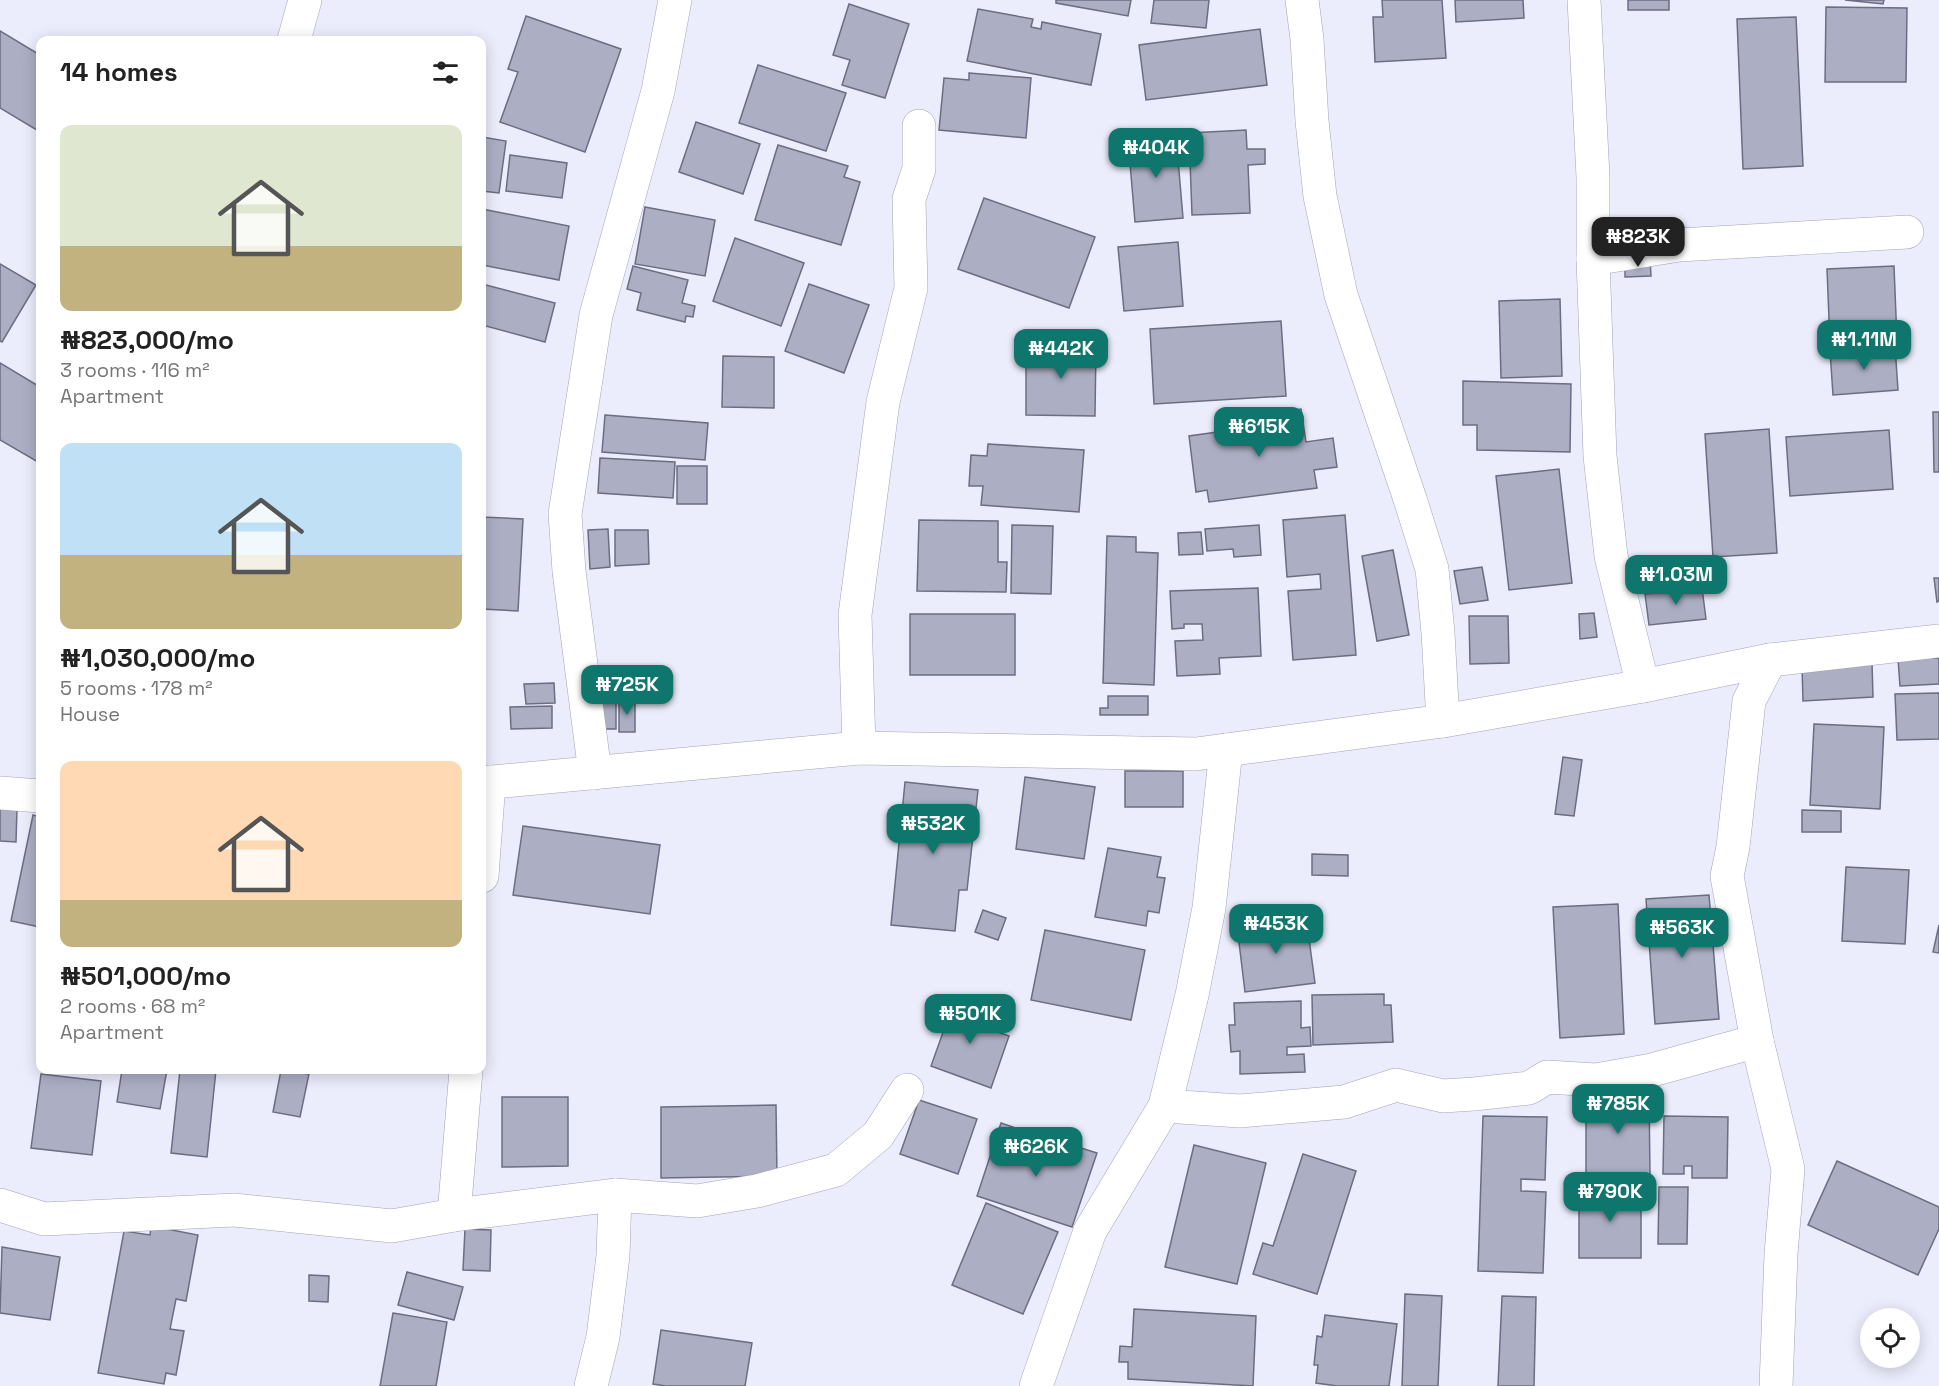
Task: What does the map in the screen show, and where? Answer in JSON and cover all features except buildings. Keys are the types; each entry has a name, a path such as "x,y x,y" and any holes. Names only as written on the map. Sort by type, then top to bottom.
{"street":[{"path":"295,36 305,0"},
{"path":"595,772 569,571 565,514 596,315 658,91 675,0"},
{"path":"1302,0 1320,196 1341,295 1432,569 1443,721"},
{"path":"1584,0 1593,177 1593,259 1600,456 1611,556 1643,686"},
{"path":"859,747 855,615 883,402 911,288 909,199 919,169 919,126"},
{"path":"1593,259 1679,244 1907,232"},
{"path":"486,783 859,747 1197,754 1443,721 1643,686 1770,660 1939,641"},
{"path":"1770,660 1749,701 1733,847 1727,876 1757,1041 1788,1169 1781,1254 1776,1386"},
{"path":"1036,1386 1090,1231 1165,1106 1192,995 1209,908 1226,750"},
{"path":"0,794 36,796"},
{"path":"1165,1106 1240,1111 1344,1102 1396,1085 1443,1096 1474,1094 1528,1088 1547,1077 1596,1080 1652,1070 1757,1041"},
{"path":"454,1215 466,1074"},
{"path":"0,1205 44,1219 234,1210 392,1226 454,1215 615,1195 698,1201 757,1191 836,1170 878,1134 907,1090"},
{"path":"591,1386 603,1336 613,1256 615,1195"}]}
